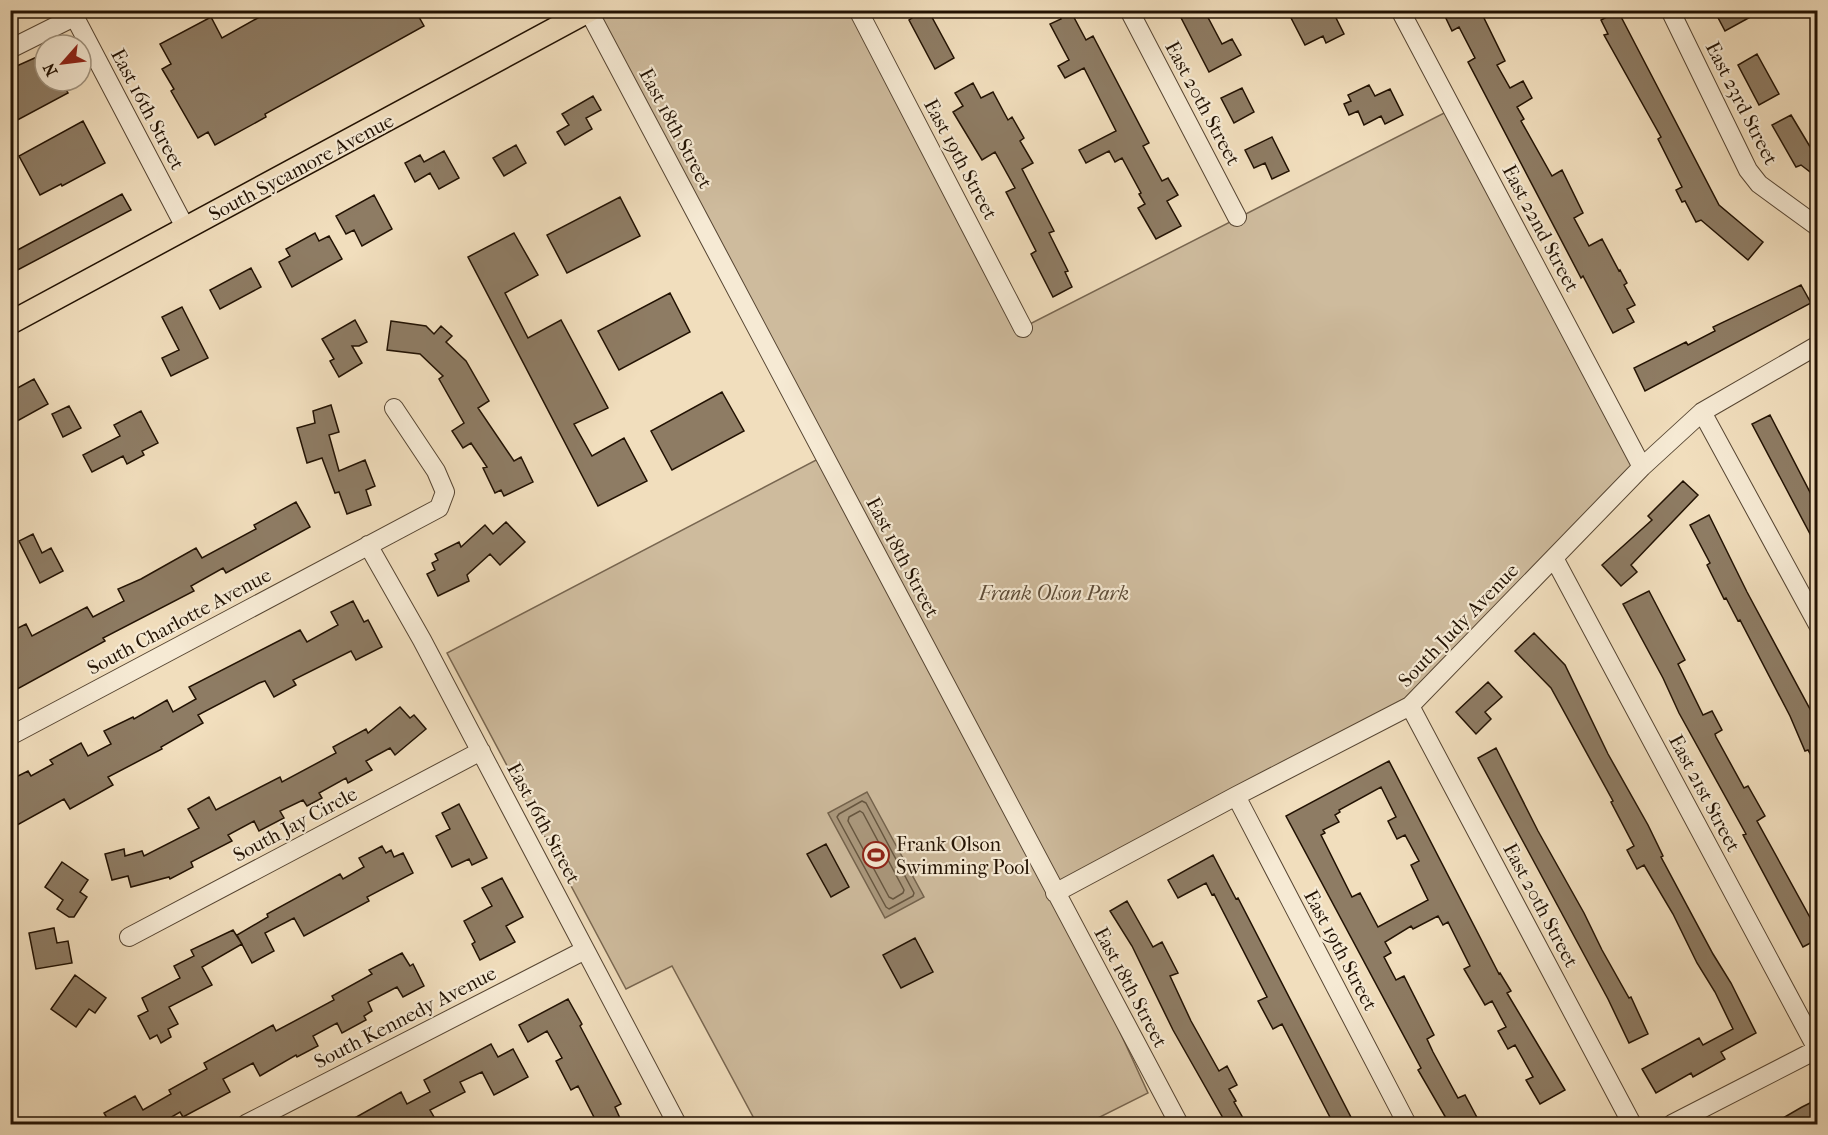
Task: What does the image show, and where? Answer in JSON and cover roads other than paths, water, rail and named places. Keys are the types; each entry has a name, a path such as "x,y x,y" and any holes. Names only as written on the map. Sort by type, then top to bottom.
{"main road":[{"name":"South Sycamore Avenue","path":"10,323 589,11"}],"street":[{"name":"East 19th Street","path":"858,10 1023,328"},
{"name":"East 20th Street","path":"1129,10 1238,217"},
{"name":"East 22nd Street","path":"1400,10 1642,467"},
{"name":"East 23rd Street","path":"1670,10 1748,170 1759,184 1818,227"},
{"name":"East 18th Street","path":"589,11 1179,1125"},
{"name":"East 16th Street","path":"73,14 186,229"},
{"path":"10,49 73,14"},
{"name":"South Judy Avenue","path":"1055,893 1410,706 1642,467 1702,412 1818,345"},
{"name":"South Charlotte Avenue","path":"10,736 439,508 445,492 436,471 394,408"},
{"path":"1702,412 1818,625"},
{"name":"East 16th Street","path":"368,545 481,751 677,1125"},
{"name":"East 21st Street","path":"1554,558 1817,1049"},
{"name":"East 20th Street","path":"1410,706 1632,1125"},
{"name":"South Jay Circle","path":"129,937 481,751"},
{"name":"East 19th Street","path":"1236,796 1407,1125"},
{"name":"South Kennedy Avenue","path":"246,1125 585,950"},
{"path":"1672,1125 1817,1049"}],"water":[{"name":"Frank Olson Swimming Pool","path":"867,792 924,897 885,918 828,813"}],"place":[{"name":"Frank Olson Swimming Pool","path":"876,855"}],"park label":[{"name":"Frank Olson Park","path":"1054,593"}]}
